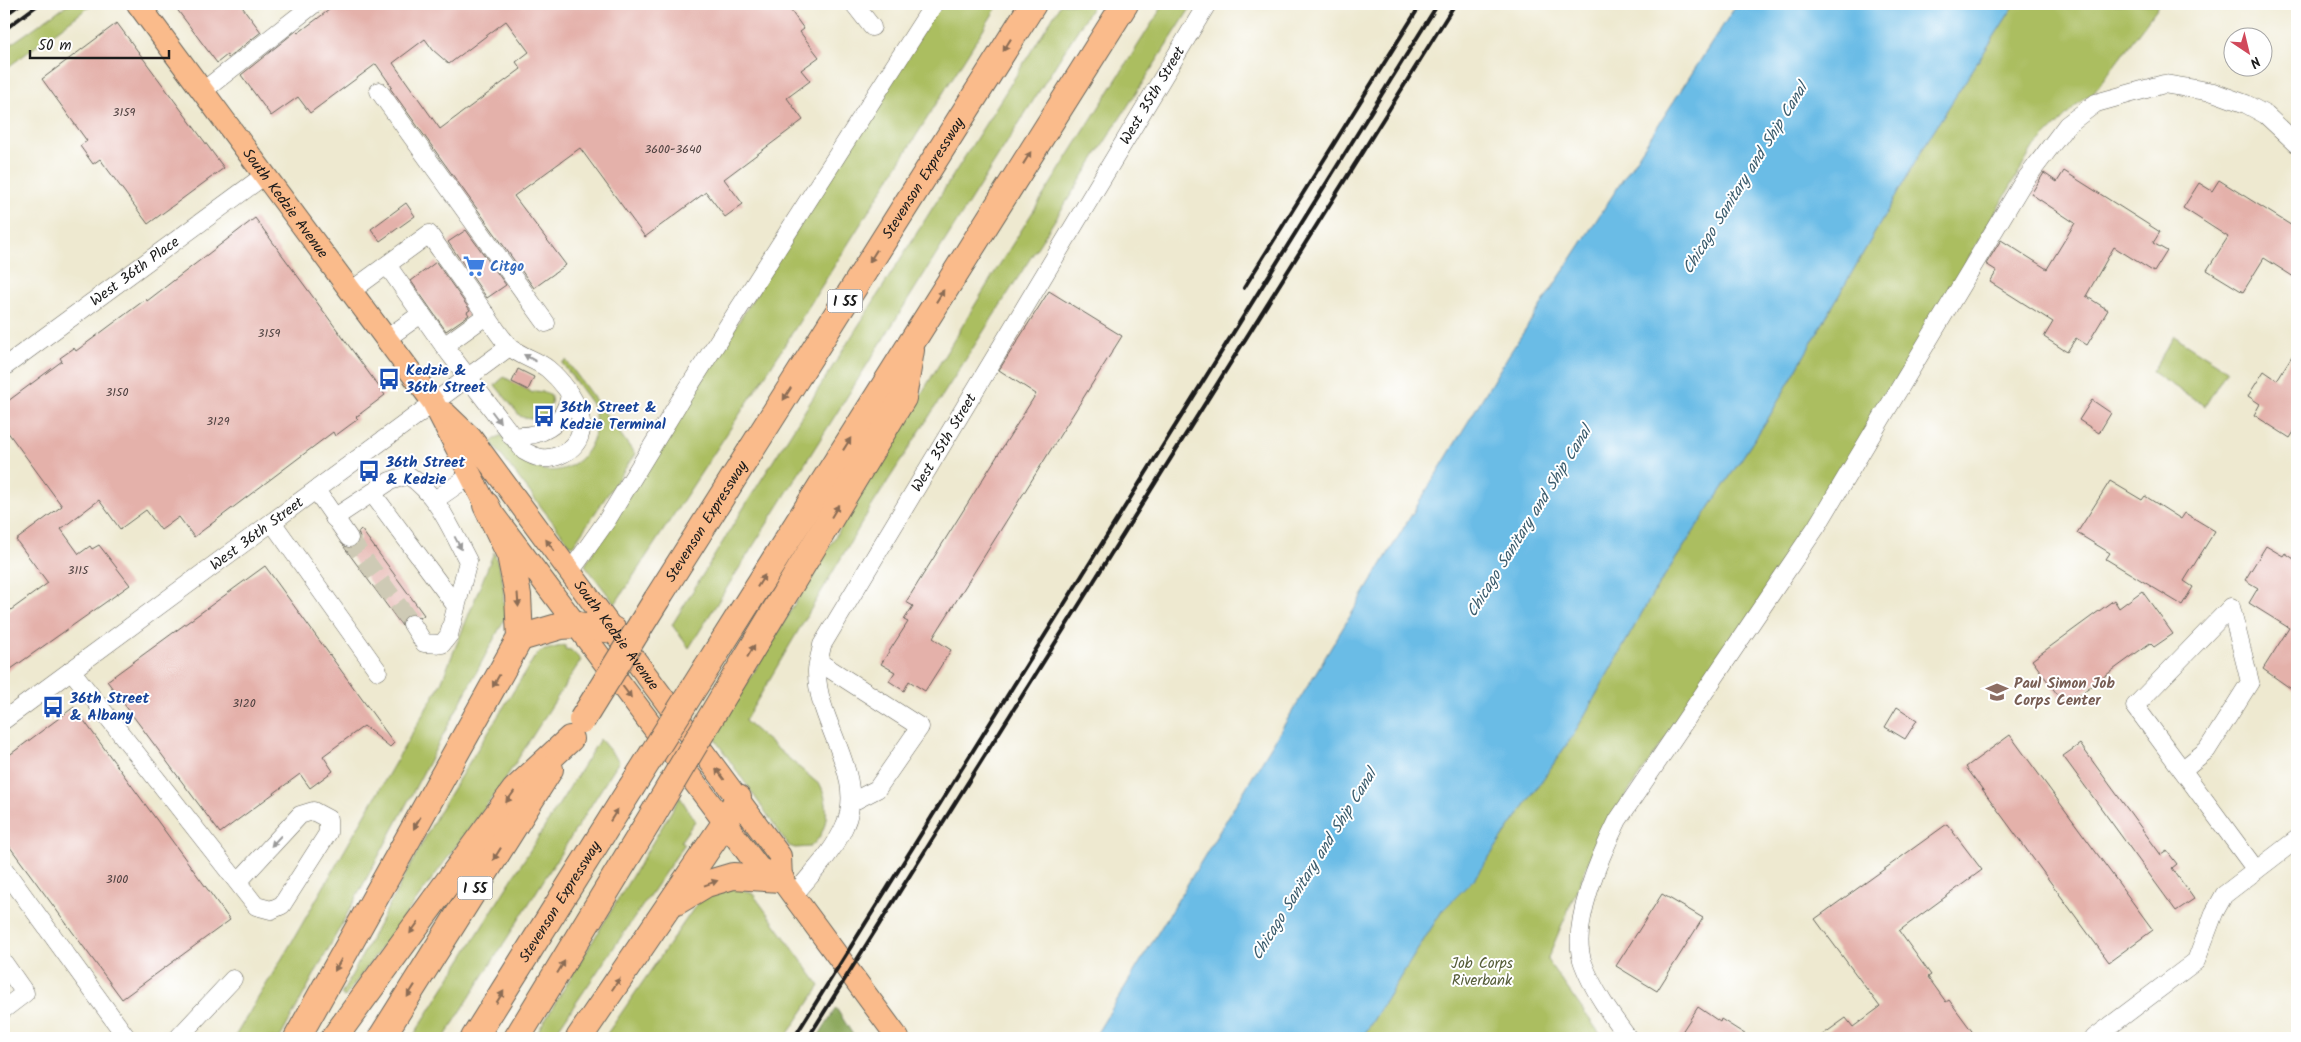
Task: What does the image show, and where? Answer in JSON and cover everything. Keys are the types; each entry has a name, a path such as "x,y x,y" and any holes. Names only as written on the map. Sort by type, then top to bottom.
{"highway":[{"name":"Stevenson Expressway","path":"381,1038 1033,4"},
{"name":"Stevenson Expressway","path":"474,1038 1125,4"},
{"path":"517,1038 903,398 914,337"},
{"path":"297,1038 520,638 518,595 510,555 486,505"},
{"path":"520,638 561,626 577,625 613,630"},
{"path":"334,1038 515,790 576,729"},
{"path":"579,1038 725,823 738,798"},
{"path":"669,906 706,884 733,876 787,887"}],"main road":[{"name":"South Kedzie Avenue","path":"138,4 433,402 486,505 759,868 787,887 898,1038"},
{"name":"South Kedzie Avenue","path":"433,402 471,438 738,798 780,856 787,887"}],"street":[{"path":"202,91 314,4"},
{"path":"854,4 872,27"},
{"path":"570,572 607,520 681,399 934,4"},
{"name":"West 35th Street","path":"787,887 835,846 846,824 852,802 849,782 821,695 817,671 822,645 1160,78 1207,4"},
{"path":"1628,1038 1603,1004 1582,961 1580,939 1584,905 1607,842 1623,812 1817,526 2022,184 2067,125 2096,103 2164,84 2213,92 2246,104 2266,115 2297,144"},
{"path":"379,91 546,323"},
{"name":"West 36th Place","path":"4,367 264,175"},
{"path":"351,291 386,265 429,234 509,347 549,370 570,396 582,417 582,425 580,438 569,451 550,459 542,459 524,452 467,378 386,265"},
{"path":"386,339 421,314"},
{"path":"444,346 487,315"},
{"name":"West 36th Street","path":"4,720 509,347"},
{"path":"511,436 526,437 541,433 555,424 567,409 570,396"},
{"path":"435,500 471,475"},
{"path":"334,518 390,481 408,476 423,485 435,500 468,560 449,635 442,644 424,643 412,624"},
{"path":"316,490 349,538"},
{"path":"372,493 456,606"},
{"path":"272,522 378,671"},
{"path":"2182,770 2207,750 2250,682 2231,607 2135,706 2182,770 2256,870"},
{"path":"819,662 920,727 877,789 852,802"},
{"path":"71,670 256,906 271,910 282,905 328,833 320,815 300,816 238,882"},
{"path":"2094,1038 2196,961 2214,913 2224,895 2297,839"},
{"path":"4,868 127,1038"},
{"path":"4,963 25,993 4,1009"},
{"path":"178,1038 233,979"}],"green space":[{"path":"68,4 93,4 4,70 4,49"},
{"path":"939,4 999,4 772,365 615,604 585,565"},
{"path":"1061,4 1094,4 689,648 672,625 741,512"},
{"path":"1164,4 1193,4 870,509 745,721 821,786 824,794 826,819 821,834 810,847 795,848 789,846 714,738 993,275"},
{"name":"Job Corps Riverbank","path":"2015,4 2160,4 2093,94 2084,98 2032,150 1793,556 1603,828 1547,960 1603,1038 1362,1038 1442,911 1474,879 1574,734 1652,595 1769,417 1932,133"},
{"path":"2174,336 2227,370 2205,406 2152,372"},
{"path":"566,360 635,454 572,547 491,442 501,435 519,458 527,464 542,470 557,470 570,466 581,458 589,448 594,434 595,420 592,404 562,363"},
{"path":"504,377 533,393 535,391 544,392 551,396 550,408 547,413 532,419 520,416 495,385"},
{"path":"494,552 503,584 503,604 508,604 504,620 396,824 280,1038 234,1038 290,945 441,683"},
{"path":"565,645 565,649 571,650 581,660 502,784 345,997 341,995 441,808 534,658 541,651"},
{"path":"600,739 619,761 444,1038 412,1038"},
{"path":"680,797 695,821 681,841 684,845 552,1038 534,1038"},
{"path":"736,887 753,894 820,986 785,1038 604,1038 694,908 703,898"},
{"path":"836,1008 855,1038 817,1038"}],"water":[{"name":"Chicago Sanitary and Ship Canal","path":"1737,4 2015,4 1932,133 1769,417 1652,595 1574,734 1474,879 1442,911 1362,1038 1094,1038 1508,356"}],"building":[{"path":"173,4 240,4 261,32 228,58 227,55 217,63"},
{"path":"337,4 786,4 804,29 800,32 819,57 801,70 810,81 787,98 803,120 724,179 743,204 725,217 706,192 645,237 580,148 514,196 566,265 534,288 390,88 392,87 376,64 310,113 298,97 271,116 241,75 296,31 298,33","holes":["506,21 529,52 516,62 521,69 440,129 393,63 425,39 433,50 449,64"]},
{"path":"117,23 224,168 148,224 100,159 93,164 80,146 87,141 42,79"},
{"path":"2064,171 2160,232 2153,243 2167,251 2154,272 2114,247 2086,296 2108,310 2087,345 2076,338 2067,352 2044,337 2053,322 1990,282 1997,271 1986,264 2001,240 2047,269 2075,223 2031,194 2044,173 2057,182"},
{"path":"2219,180 2297,229 2297,279 2264,258 2243,292 2207,270 2228,237 2183,208 2199,183 2212,191"},
{"path":"406,203 415,216 380,241 371,229"},
{"path":"255,218 385,395 356,417 358,419 335,436 333,432 194,537 179,517 161,530 146,510 120,529 99,500 61,529 79,554 90,546 92,549 99,545 130,585 4,674 4,615 48,583 16,540 62,506 4,427 4,404 62,361 60,358 74,348 76,351 146,299 147,301"},
{"name":"Citgo","path":"466,230 506,285 487,298 448,242"},
{"name":"Citgo","path":"436,262 470,310 467,312 469,315 446,331 411,281"},
{"path":"1049,291 1122,336 933,638 951,650 925,691 909,681 904,691 889,681 895,672 881,664 908,622 904,620 913,606 906,602 1036,394 999,370"},
{"path":"2297,348 2297,427 2290,438 2254,415 2260,404 2248,396 2264,371 2277,380"},
{"path":"518,369 534,377 528,390 512,382"},
{"path":"2092,400 2111,413 2099,433 2079,420"},
{"path":"2110,481 2142,500 2145,496 2181,519 2185,513 2215,531 2184,581 2193,587 2182,605 2106,559 2110,553 2077,533"},
{"path":"361,529 424,615 420,618 412,613 407,615 402,620 402,626 344,547 350,548 355,546 360,538 358,532"},
{"path":"2266,546 2283,556 2285,553 2297,561 2297,693 2263,669 2289,628 2249,603 2258,588 2245,580"},
{"path":"265,566 394,743 390,747 364,726 323,756 333,771 310,788 300,774 220,833 107,681"},
{"path":"2142,591 2173,634 2154,647 2150,643 2065,705 2032,660 2114,600 2119,608"},
{"path":"74,707 230,920 122,999 4,839 4,759"},
{"path":"1897,707 1917,720 1905,739 1885,727"},
{"path":"2010,735 2153,930 2109,962 1966,767"},
{"path":"2080,744 2161,855 2167,851 2177,864 2172,868 2194,899 2176,911 2063,756"},
{"path":"1947,824 1982,870 1899,931 1931,975 1928,977 1946,1002 1949,1000 1977,1038 1818,1038 1846,1018 1853,1027 1880,1007 1815,919"},
{"path":"1662,894 1703,918 1657,991 1616,966"},
{"path":"1698,1007 1720,1022 1721,1019 1751,1038 1678,1038"}],"tunnel":[{"path":"349,538 412,624"}],"railway":[{"path":"4,16 20,4"},
{"path":"4,30 39,4"},
{"path":"1244,288 1421,4"},
{"path":"794,1038 1438,4"},
{"path":"808,1038 1455,4"}],"place":[{"name":"Citgo","path":"474,266"},
{"name":"Kedzie & 36th Street","path":"389,379"},
{"name":"36th Street & Kedzie Terminal","path":"544,416"},
{"name":"36th Street & Kedzie","path":"369,471"},
{"name":"Paul Simon Job Corps Center","path":"1997,692"},
{"name":"36th Street & Albany","path":"53,707"}]}
